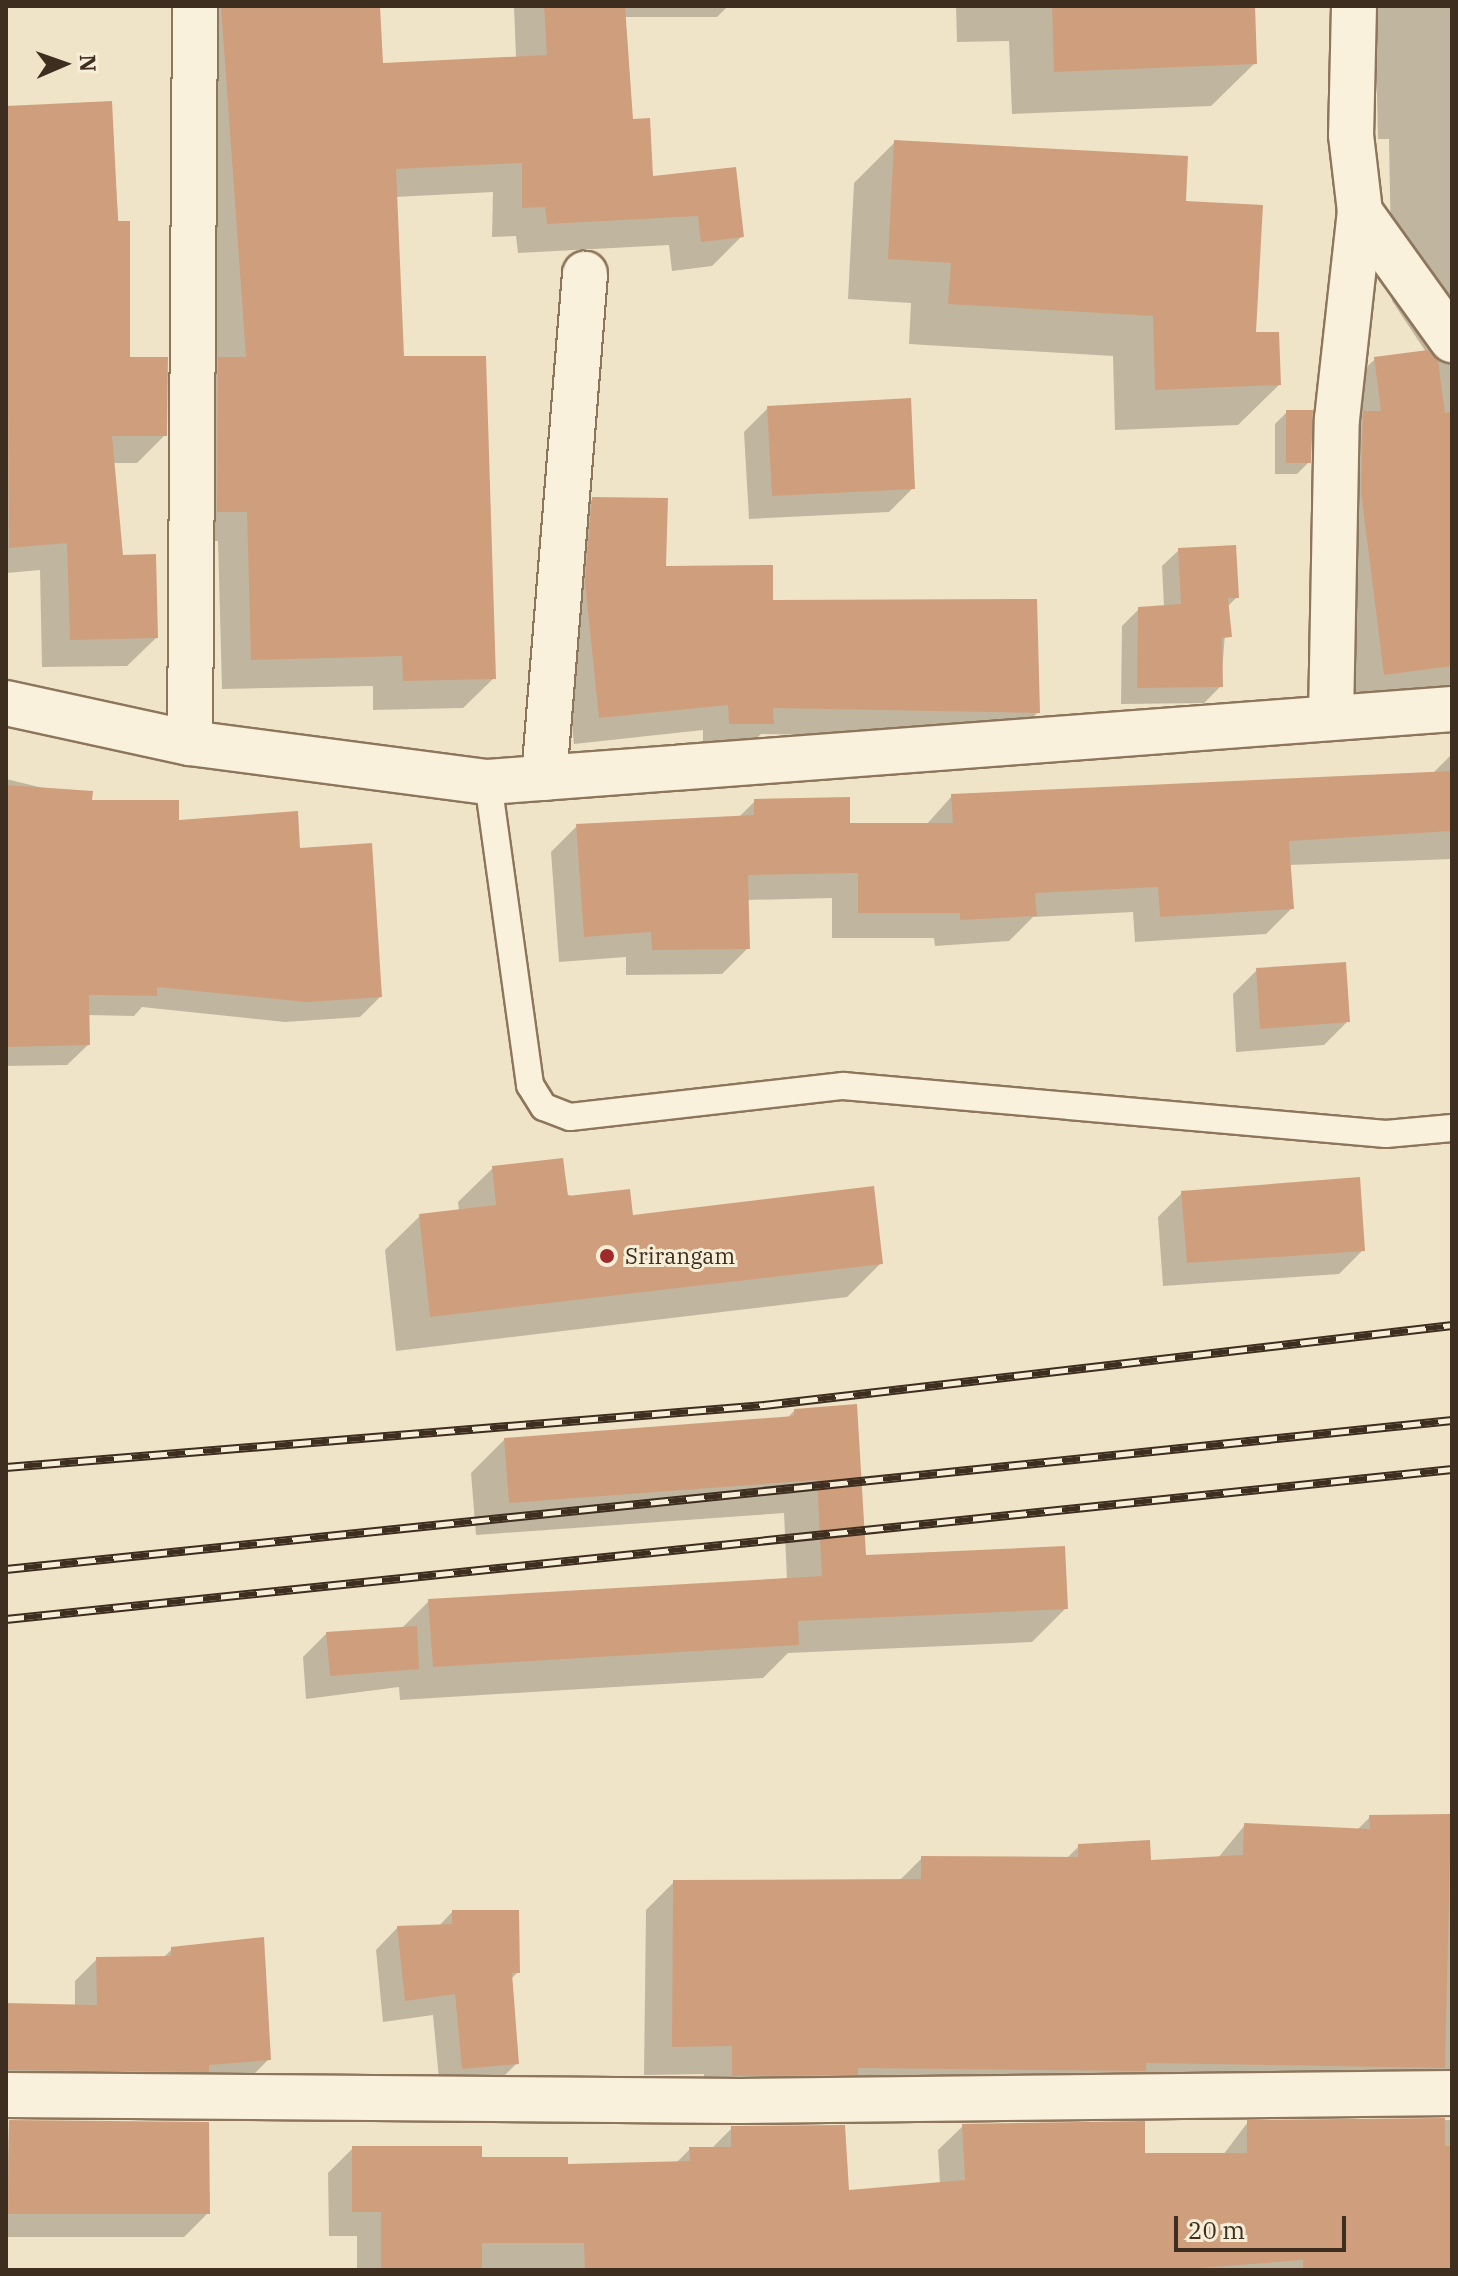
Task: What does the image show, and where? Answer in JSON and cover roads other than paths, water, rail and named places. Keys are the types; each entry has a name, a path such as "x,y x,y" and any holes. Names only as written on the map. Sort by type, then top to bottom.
{"street":[{"path":"190,743 195,6"},
{"path":"1331,718 1337,419 1360,212 1351,135 1354,6"},
{"path":"1360,212 1452,340"},
{"path":"544,778 585,274"},
{"path":"6,703 190,743 488,782 1452,709"},
{"path":"6,2095 740,2101 1452,2093"}],"lane":[{"path":"488,782 530,1085 544,1107 570,1117 843,1086 1386,1134 1452,1128"}],"railway":[{"path":"6,1467 764,1405 1452,1325"},
{"path":"6,1569 1452,1420"},
{"path":"6,1619 1452,1469"}],"place":[{"name":"Srirangam","path":"607,1256"}]}
